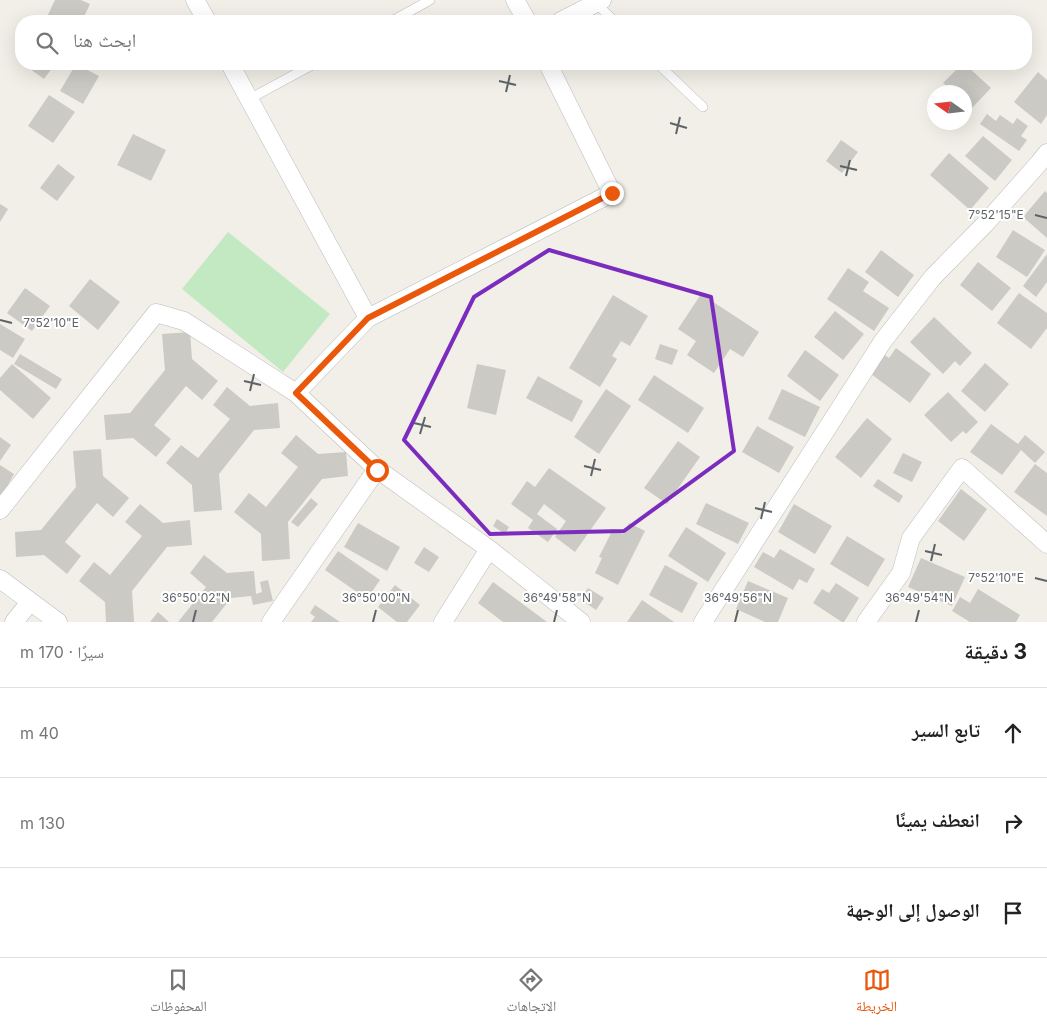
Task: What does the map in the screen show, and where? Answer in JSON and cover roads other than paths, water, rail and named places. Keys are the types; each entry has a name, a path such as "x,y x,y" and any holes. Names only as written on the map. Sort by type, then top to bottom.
{"street":[{"path":"195,0 204,15"},
{"path":"515,0 524,15"},
{"path":"573,15 599,2"},
{"path":"233,70 368,318"},
{"path":"296,393 368,318 612,193 551,70"},
{"path":"703,622 882,341 933,277 985,224 1047,153"},
{"path":"0,510 156,313 184,321 296,393 377,470 490,549 582,622"},
{"path":"866,622 901,573 911,538 962,468 1047,544"},
{"path":"271,622 377,470"},
{"path":"442,622 490,549"},
{"path":"0,579 58,622"},
{"path":"14,622 30,602"}],"lane":[{"path":"403,15 430,0"},
{"path":"599,2 609,15"},
{"path":"249,99 303,70"},
{"path":"664,70 703,107"}]}
